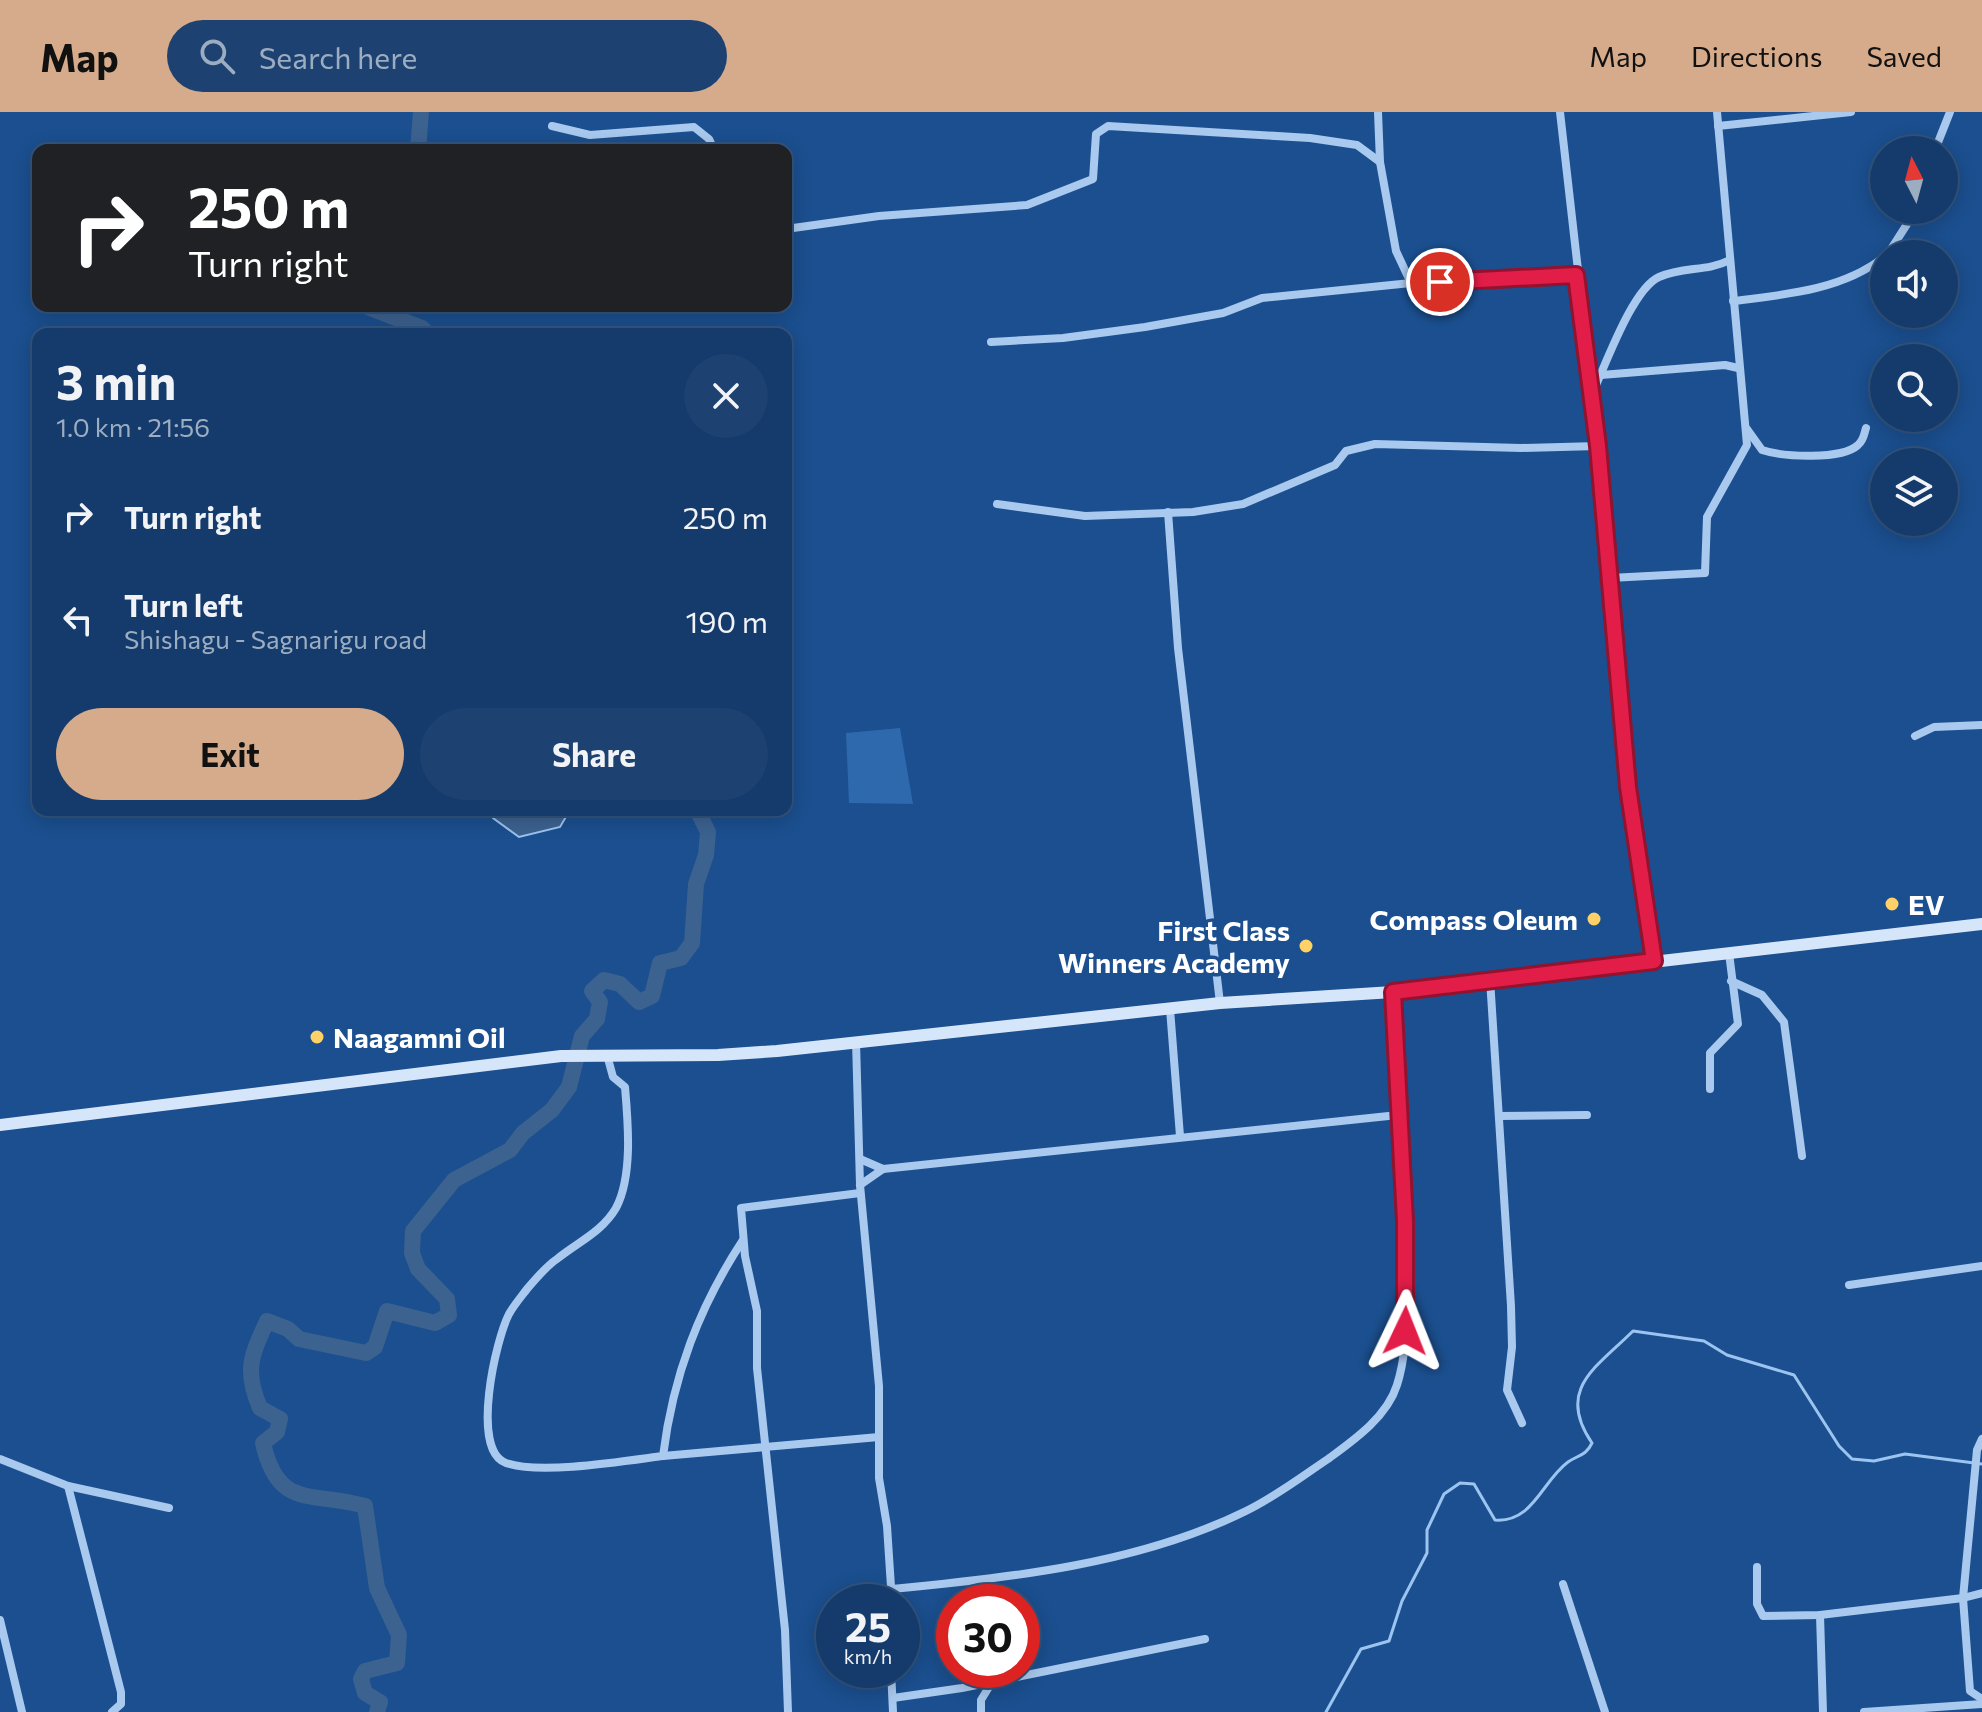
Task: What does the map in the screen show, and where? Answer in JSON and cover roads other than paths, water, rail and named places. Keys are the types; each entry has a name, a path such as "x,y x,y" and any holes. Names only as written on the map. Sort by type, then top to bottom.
{"main road":[{"path":"0,1125 561,1056 718,1055 1220,1003 1393,992 1982,924"}],"street":[{"path":"1378,112 1380,162 1396,251 1411,283"},
{"path":"1560,112 1576,275 1598,446 1628,787 1654,961"},
{"path":"1610,578 1705,573 1707,517 1746,451 1717,112"},
{"path":"1718,126 1851,112"},
{"path":"1941,136 1950,112"},
{"path":"552,126 590,135 694,127 711,144"},
{"path":"792,228 879,216 1027,205 1093,179 1096,134 1108,126 1310,138 1357,145 1380,162"},
{"path":"1592,395 1635,303 1652,280 1690,266 1713,268 1730,260"},
{"path":"1733,301 1823,286 1870,268"},
{"path":"991,342 1063,338 1145,327 1223,313 1262,298 1411,283 1576,275"},
{"path":"1601,375 1725,365 1738,368"},
{"path":"1746,429 1762,450 1797,455 1851,450 1863,440 1866,428"},
{"path":"997,504 1085,516 1168,512 1243,504 1335,465 1346,451 1375,444 1521,448 1598,446"},
{"path":"1168,512 1178,648 1220,1003"},
{"path":"1915,736 1934,727 1982,725"},
{"path":"1710,1089 1710,1053 1737,1028 1729,953"},
{"path":"1490,979 1512,1333 1507,1390 1522,1423"},
{"path":"1731,981 1762,995 1784,1022 1802,1156"},
{"path":"920,1586 1006,1576 1137,1550 1178,1537 1246,1511 1291,1484 1367,1428 1387,1408 1398,1384 1405,1331 1405,1221 1393,992"},
{"path":"1170,1009 1180,1136"},
{"path":"856,1041 860,1189 879,1386 879,1478 891,1584"},
{"path":"607,1055 613,1077 625,1087 623,1191 615,1209 596,1232 548,1267 509,1314 496,1348 488,1398 491,1443 496,1456 505,1463 525,1466 766,1449 879,1437"},
{"path":"860,1159 883,1169 1398,1115"},
{"path":"1499,1116 1587,1115"},
{"path":"788,1712 785,1630 757,1368 757,1311 743,1240 741,1208 860,1189 883,1169"},
{"path":"663,1456 669,1406 696,1323 712,1288 743,1240"},
{"path":"1849,1285 1982,1266"},
{"path":"1982,1439 1977,1456 1963,1598 1968,1682 1970,1691 1982,1702"},
{"path":"0,1459 68,1486 169,1508"},
{"path":"68,1486 121,1692 121,1704 112,1712"},
{"path":"1757,1567 1757,1604 1763,1616 1820,1615 1982,1593"},
{"path":"1563,1584 1605,1712"},
{"path":"1820,1615 1823,1712"},
{"path":"0,1620 22,1712"},
{"path":"1040,1672 1205,1639"},
{"path":"892,1688 893,1712"},
{"path":"893,1698 962,1688 981,1700"},
{"path":"981,1712 981,1700 988,1688"},
{"path":"1864,1712 1982,1702"}],"waterway":[{"path":"418,144 421,112"},
{"path":"381,312 422,328"},
{"path":"377,1712 380,1702 365,1693 361,1679 365,1671 397,1663 399,1635 377,1588 365,1506 300,1494 288,1489 278,1479 263,1443 277,1432 280,1419 260,1408 255,1395 251,1373 257,1344 267,1321 288,1329 299,1339 366,1353 375,1347 387,1311 435,1323 449,1315 447,1299 418,1269 412,1253 413,1231 454,1180 510,1150 523,1133 552,1110 569,1087 582,1036 597,1019 600,1002 592,991 604,980 620,984 639,1002 652,996 660,963 681,958 692,943 696,884 706,855 708,832 700,816"},
{"path":"1326,1712 1361,1649 1389,1641 1402,1601 1427,1553 1427,1530 1444,1494 1460,1483 1474,1484 1495,1520 1508,1519 1528,1508 1559,1470 1590,1447 1592,1443 1578,1408 1579,1393 1594,1368 1633,1331 1704,1341 1727,1355 1794,1375 1839,1446 1852,1459 1874,1461 1905,1454 1982,1464"}],"place":[{"name":"EV","path":"1892,904"},
{"name":"Compass Oleum","path":"1594,919"},
{"name":"First Class Winners Academy","path":"1306,946"},
{"name":"Naagamni Oil","path":"317,1037"}]}
